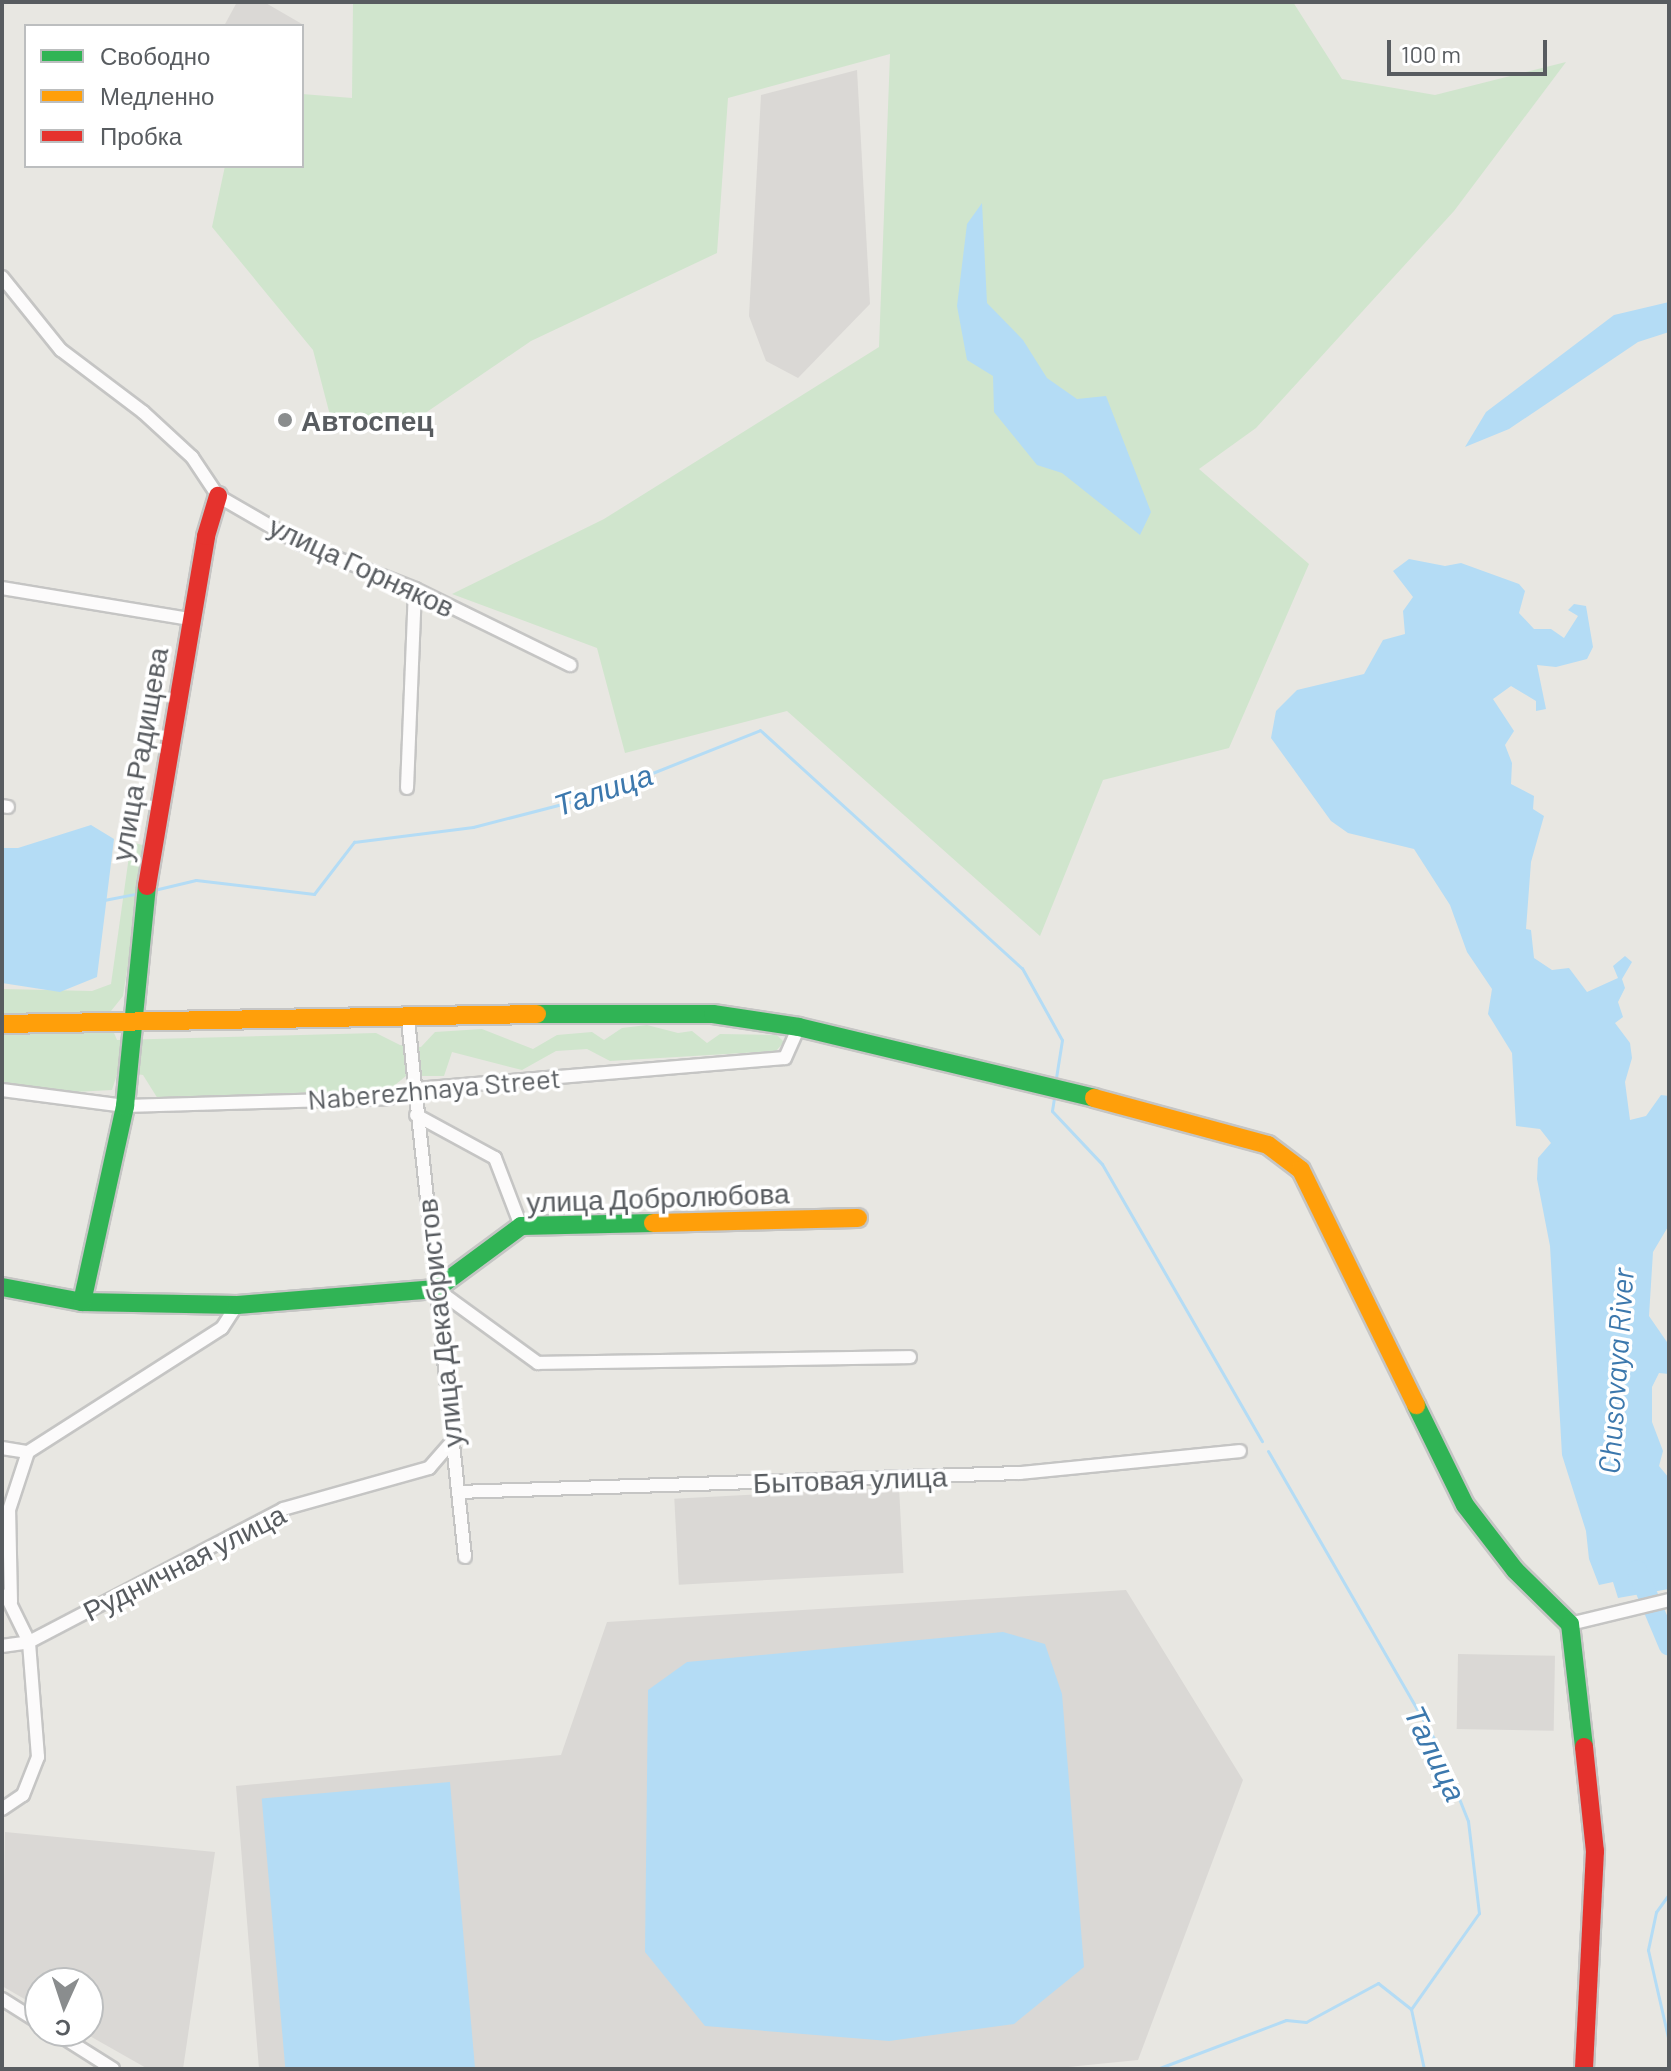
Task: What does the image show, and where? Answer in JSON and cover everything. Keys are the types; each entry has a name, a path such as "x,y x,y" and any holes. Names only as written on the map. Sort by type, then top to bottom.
{"street":[{"name":"улица Горняков","path":"2,277 61,350 143,412 192,457 218,496 301,544 415,589 570,665"},
{"name":"улица Радищева","path":"82,1302 125,1106 130,1023 153,832 190,619 218,496"},
{"path":"2,588 190,619"},
{"path":"407,788 415,589"},
{"path":"2,1024 408,1020 602,1011 713,1014 799,1027 999,1072 1268,1145 1301,1170 1465,1505 1515,1570 1570,1624 1595,1851 1584,2069"},
{"name":"улица Декабристов","path":"408,1020 465,1557"},
{"name":"Naberezhnaya Street","path":"2,1090 125,1106 389,1098 416,1089 785,1058 799,1027"},
{"path":"416,1115 495,1158 521,1226"},
{"name":"улица Добролюбова","path":"436,1289 521,1226 858,1218"},
{"path":"2,1287 82,1302 237,1305 436,1289 538,1363 910,1357"},
{"path":"11,1602 9,1510 28,1452 222,1328 237,1305"},
{"name":"Рудничная улица","path":"2,1646 29,1642 283,1509 429,1468 451,1443"},
{"path":"2,1448 28,1452"},
{"name":"Бытовая улица","path":"458,1492 1020,1473 1240,1451"},
{"path":"2,1589 29,1642 38,1757 23,1795 2,1809"},
{"path":"1570,1624 1669,1600"},
{"path":"2,1999 24,2013"},
{"path":"78,2047 113,2069"}],"shaded area":[{"path":"237,2 264,2 302,24 225,24"},
{"path":"857,70 870,304 798,378 766,361 749,316 761,95"},
{"path":"899,1487 904,1573 679,1585 674,1499"},
{"path":"1126,1590 1243,1780 1138,2060 1048,2069 259,2069 236,1786 561,1755 607,1622"},
{"path":"1458,1654 1555,1656 1554,1731 1457,1729"},
{"path":"5,1832 215,1852 183,2069 148,2069 104,2044 104,1967 24,1967 24,1999 2,1986"}],"green space":[{"path":"353,2 1293,2 1342,79 1435,95 1566,62 1454,211 1256,428 1199,469 1309,564 1229,748 1103,780 1040,936 787,711 625,753 597,648 452,594 604,519 879,347 890,54 728,98 717,253 531,341 418,418 332,423 313,350 212,227 225,168 304,168 304,94 352,98"},
{"path":"131,842 146,846 123,996 107,1016 117,1040 376,1033 400,1045 421,1047 435,1032 482,1029 533,1049 557,1035 592,1032 604,1040 622,1028 647,1025 678,1033 692,1031 707,1043 720,1034 777,1035 784,1042 776,1051 610,1061 587,1049 556,1051 522,1070 452,1052 444,1076 406,1076 390,1089 158,1099 143,1075 118,1071 112,1090 74,1092 2,1082 2,989 92,991 111,984"}],"water":[{"path":"982,203 987,303 1023,340 1047,378 1077,399 1106,396 1151,512 1140,535 1062,473 1037,465 994,412 993,376 967,360 957,306 967,224"},
{"path":"1669,302 1669,332 1638,342 1509,429 1465,447 1486,412 1614,315"},
{"path":"1409,559 1445,566 1461,563 1519,584 1525,591 1519,613 1534,629 1551,629 1564,638 1578,616 1568,610 1574,604 1586,606 1593,647 1587,659 1556,667 1537,665 1546,709 1536,711 1536,701 1511,686 1493,699 1514,731 1505,745 1512,763 1511,784 1534,796 1533,809 1544,816 1531,862 1526,929 1531,930 1534,958 1552,970 1569,968 1587,992 1618,978 1613,966 1625,956 1632,962 1622,979 1625,988 1618,1002 1623,1017 1615,1023 1630,1043 1632,1058 1625,1082 1630,1120 1646,1116 1661,1095 1669,1096 1669,1225 1653,1252 1649,1316 1669,1345 1669,1374 1659,1373 1652,1387 1652,1422 1663,1451 1659,1466 1669,1478 1669,1589 1618,1598 1613,1582 1599,1585 1589,1559 1586,1531 1562,1455 1550,1246 1537,1179 1538,1158 1551,1143 1540,1129 1516,1126 1512,1053 1488,1014 1492,989 1467,952 1450,905 1414,849 1348,833 1331,821 1271,738 1276,711 1297,690 1364,674 1383,640 1405,634 1403,611 1413,597 1393,571"},
{"path":"91,825 114,839 97,977 60,992 2,983 2,848 18,848"},
{"path":"1003,1632 1045,1644 1062,1694 1084,1967 1014,2024 889,2041 705,2026 645,1952 648,1690 687,1662"},
{"path":"450,1782 475,2069 285,2069 262,1798"}],"waterway":[{"name":"Талица","path":"154,890 196,880 314,894 354,842 473,827 597,795 760,730 1022,968 1062,1040 1056,1079"},
{"name":"Талица","path":"104,900 139,893"},
{"name":"Талица","path":"1054,1098 1052,1111 1102,1164 1262,1441"},
{"name":"Талица","path":"1268,1451 1438,1746 1468,1821 1479,1913 1411,2009 1424,2069"},
{"name":"Chusovaya River","path":"1637,1570 1669,1646"},
{"path":"1669,1894 1656,1912 1648,1950 1669,2042"},
{"path":"1157,2069 1286,2020 1306,2022 1378,1983 1411,2009"}],"traffic: fast":[{"path":"82,1302 125,1106 147,886"},
{"path":"537,1014 713,1014 799,1027 1094,1098"},
{"path":"2,1287 82,1302 237,1305 436,1289 521,1226 653,1223"},
{"path":"1416,1405 1465,1505 1515,1570 1570,1624 1584,1747"}],"traffic: slow":[{"path":"2,1024 537,1014"},
{"path":"1094,1098 1268,1145 1301,1170 1416,1405"},
{"path":"653,1223 858,1218"}],"traffic: jam":[{"path":"147,886 206,536 218,496"},
{"path":"1584,1747 1595,1851 1584,2069"}],"place":[{"name":"Автоспец","path":"285,420"}]}
